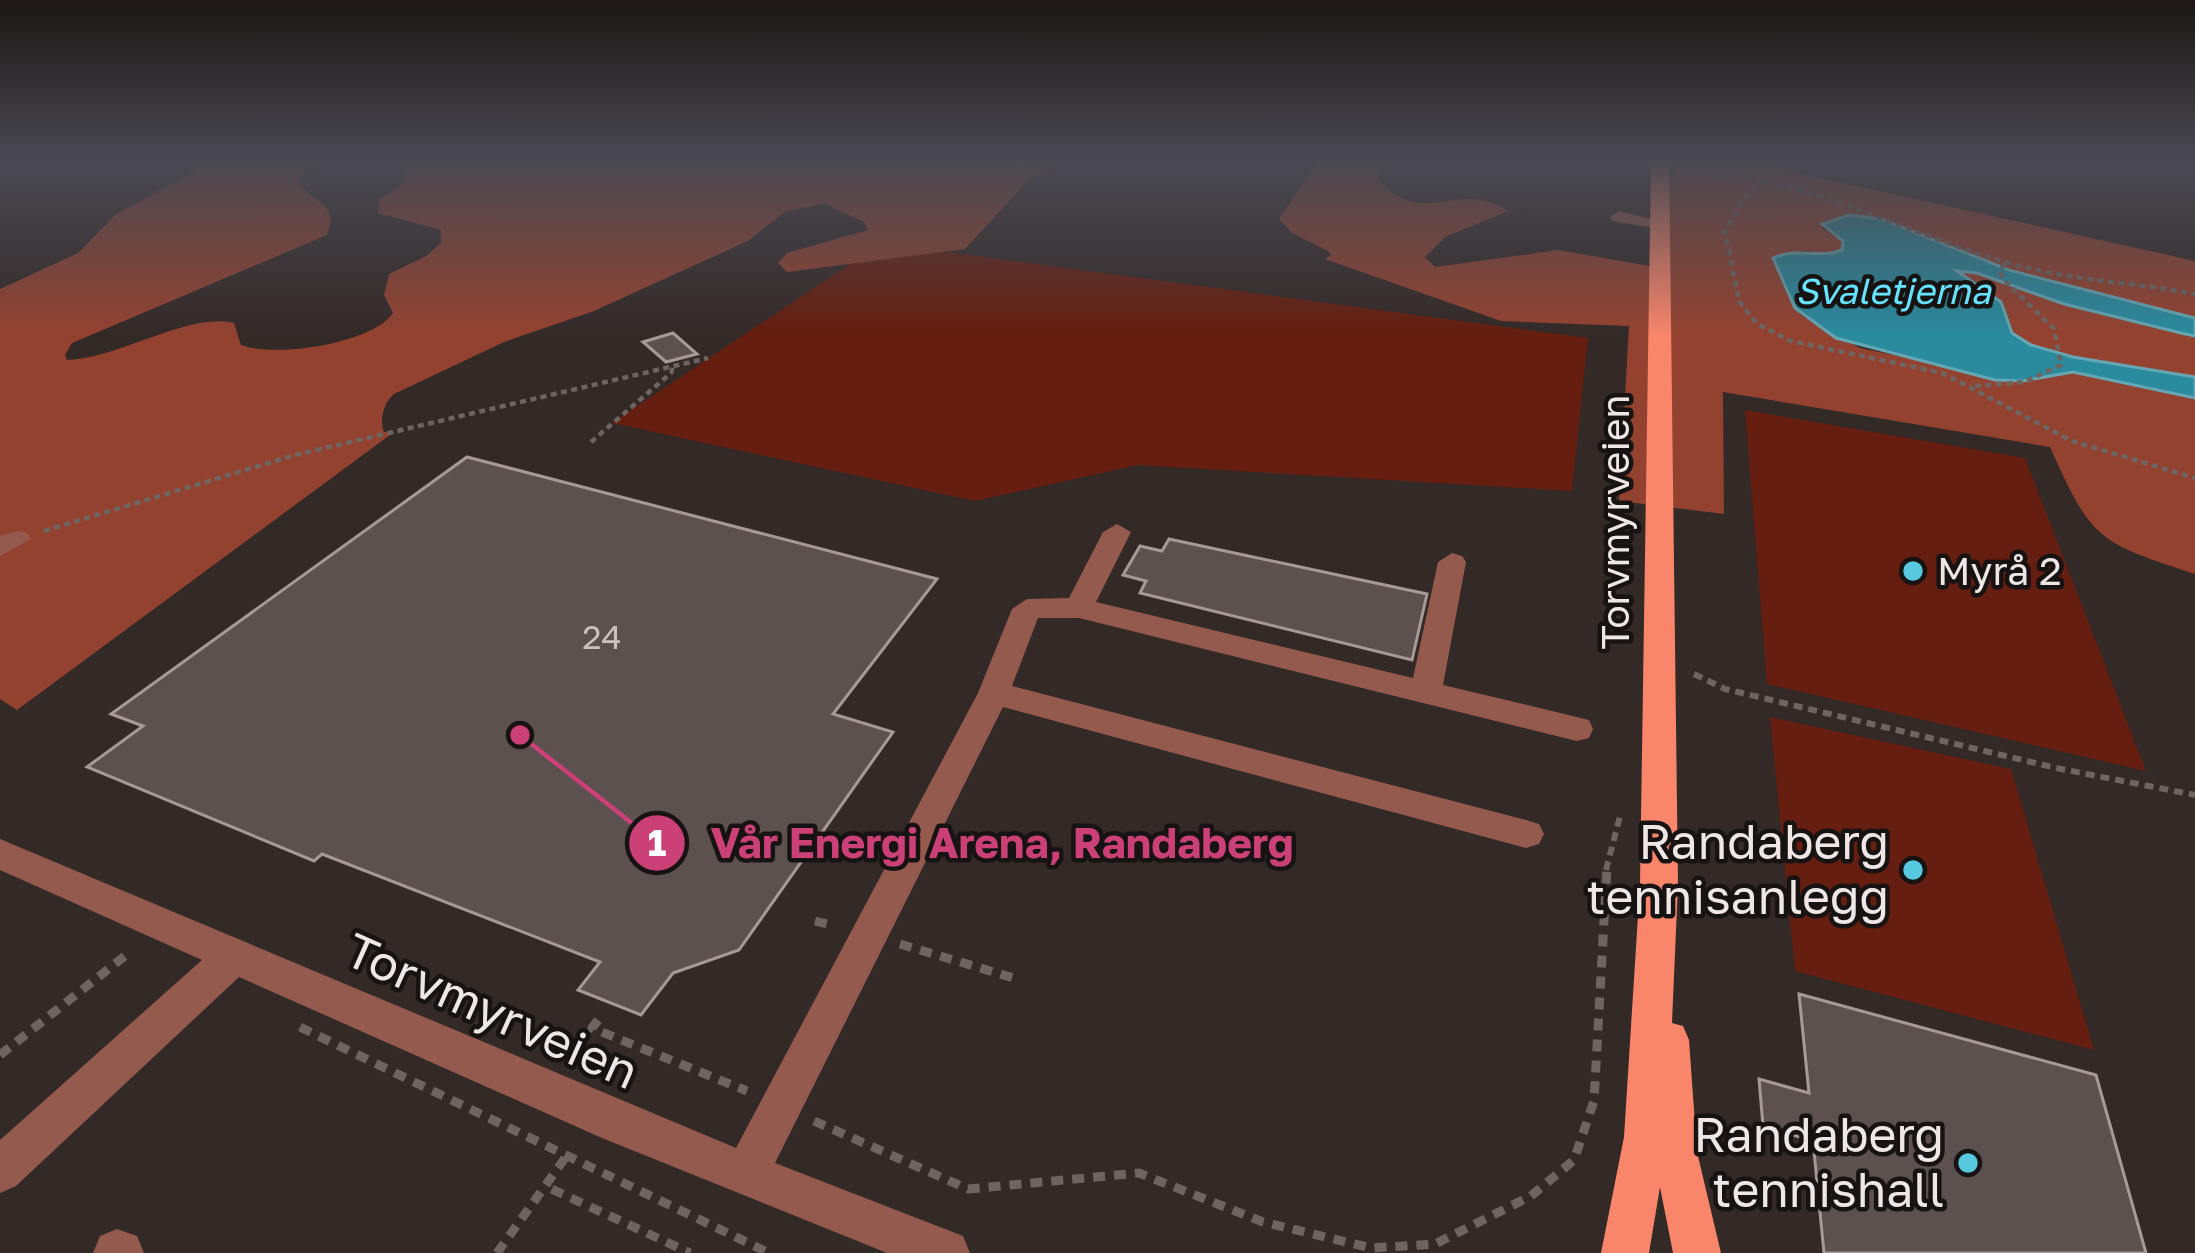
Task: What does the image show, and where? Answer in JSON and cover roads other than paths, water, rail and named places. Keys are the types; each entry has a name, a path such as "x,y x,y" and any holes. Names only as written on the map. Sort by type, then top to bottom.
{"main road":[{"name":"Torvmyrveien","path":"1625,1253 1646,1137 1659,884 1660,218"},
{"name":"Torvmyrveien","path":"1659,884 1675,1152 1697,1253"}],"street":[{"path":"1623,218 1660,223"},
{"path":"1079,608 1117,532"},
{"path":"1426,692 1452,562"},
{"path":"746,1174 994,693 1027,609 1079,608 1577,729"},
{"path":"994,693 1526,834"},
{"name":"Torvmyrveien","path":"0,854 617,1123 946,1253"},
{"path":"0,1170 237,954"}],"water":[{"name":"Svaletjerna","path":"1839,218 1881,219 2009,270 2195,318 2195,336 2064,304 1977,273 1957,271 2001,302 2012,333 2031,345 2073,357 2195,377 2195,398 2073,372 2022,381 1995,380 1836,338 1795,308 1773,258 1842,250 1843,241 1822,224"}],"place":[{"name":"Myrå 2","path":"1913,571"},
{"name":"Vår Energi Arena, Randaberg","path":"520,735"},
{"name":"Randaberg tennisanlegg","path":"1913,870"},
{"name":"Randaberg tennishall","path":"1968,1163"}]}
